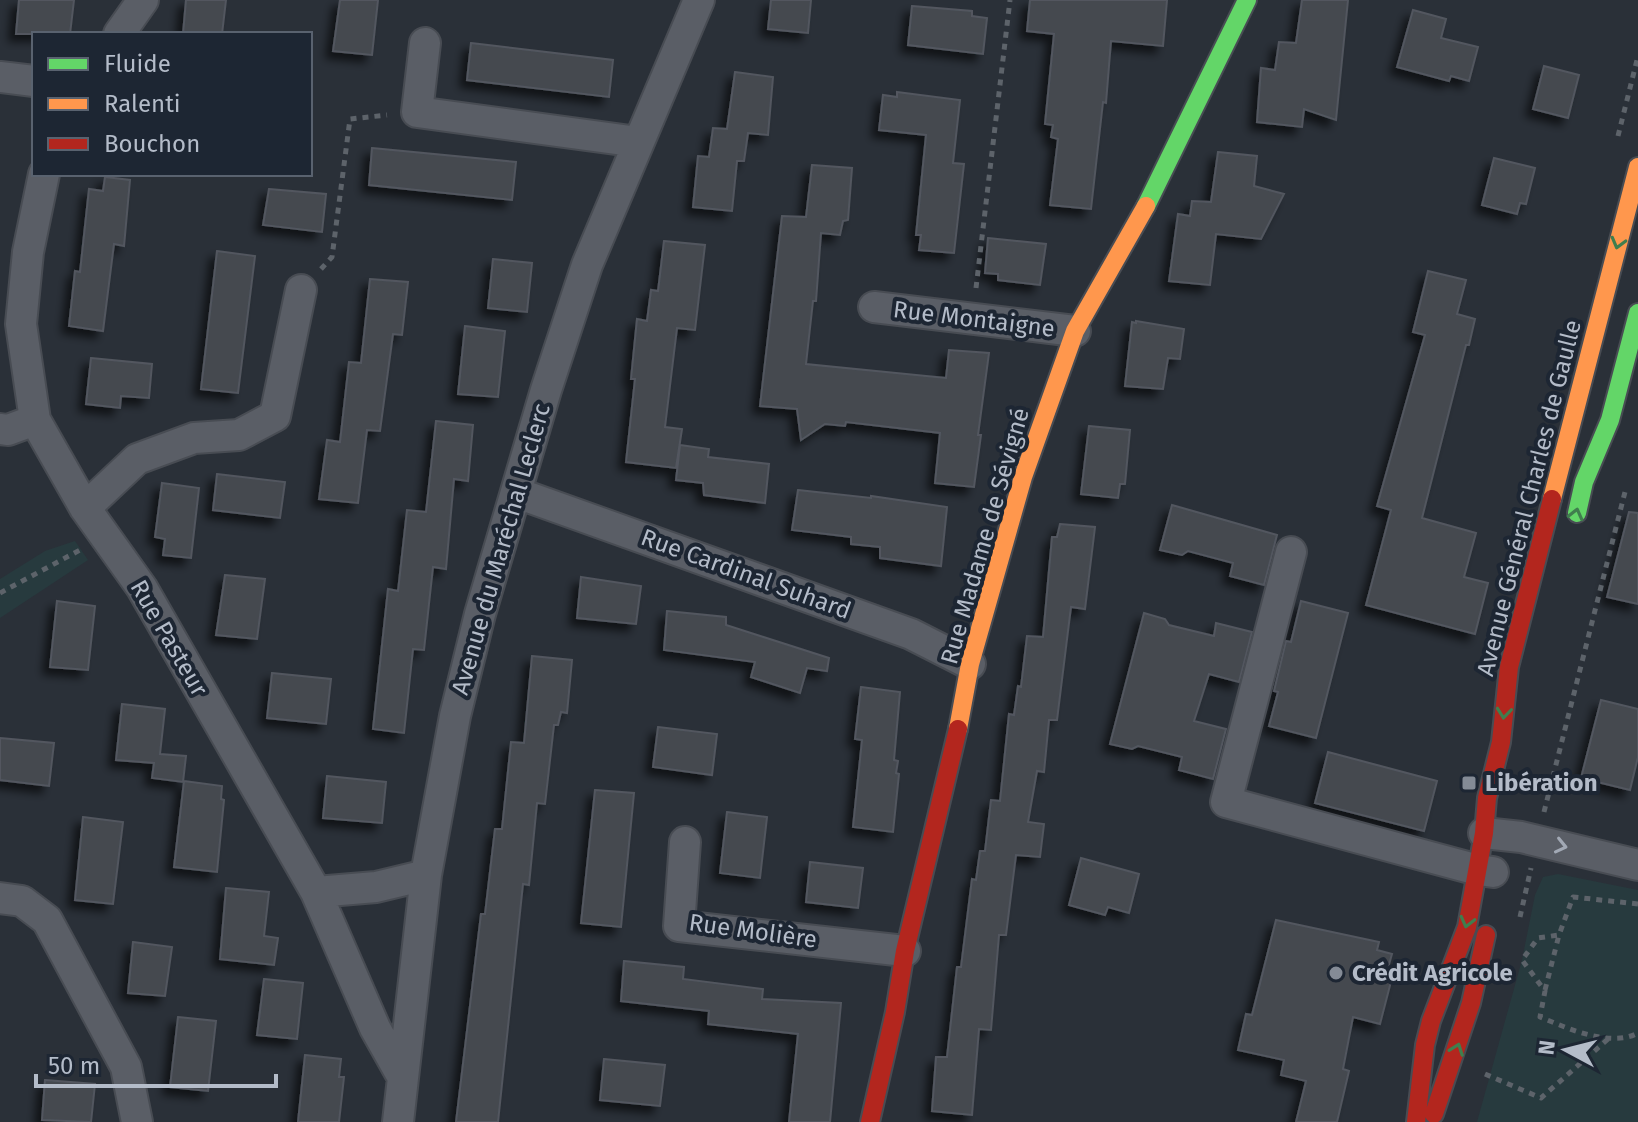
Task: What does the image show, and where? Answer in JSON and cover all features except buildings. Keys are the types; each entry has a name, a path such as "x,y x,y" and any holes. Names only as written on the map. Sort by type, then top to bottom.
{"main road":[{"name":"Rue Madame de Sévigné","path":"870,1122 895,1012 905,951 967,690 970,664 1023,477 1075,331 1142,214 1247,0"},
{"name":"Avenue Général Charles de Gaulle","path":"1489,876 1497,830 1487,798 1501,742 1509,667 1638,167"},
{"name":"Avenue Général Charles de Gaulle","path":"1573,526 1584,482 1610,420 1638,313"},
{"path":"1416,1122 1425,1045 1431,1021 1489,876"},
{"path":"1431,1122 1481,970 1489,914"}],"street":[{"path":"120,32 143,0"},
{"name":"Avenue du Maréchal Leclerc","path":"398,1122 426,875 455,716 480,614 546,390 587,265 699,0"},
{"path":"425,43 417,112 638,142"},
{"path":"0,77 32,81"},
{"path":"0,429 8,430 35,420 21,324 28,252 44,176"},
{"path":"85,508 137,459 194,438 239,435 275,416 301,290"},
{"name":"Rue Montaigne","path":"874,307 1075,331"},
{"name":"Rue Pasteur","path":"35,420 85,508 142,588 316,892 375,1028 402,1076"},
{"name":"Rue Cardinal Suhard","path":"517,493 911,634 970,664"},
{"path":"1291,552 1226,802 1489,876"},
{"path":"1497,830 1638,865"},
{"name":"Rue Molière","path":"685,842 679,926 905,951"},
{"path":"316,892 376,887 426,875"},
{"path":"0,898 22,901 47,920 126,1067 137,1122"}],"path":[{"path":"973,317 1010,0"},
{"path":"301,290 332,257 350,119 417,112"},
{"path":"1517,929 1626,484"},
{"path":"0,593 80,550 85,508"},
{"path":"1638,904 1573,897 1559,935 1540,1017 1571,1029 1609,1038 1630,1038 1638,1033"},
{"path":"1545,991 1522,960 1538,938 1559,935"},
{"path":"1478,1071 1541,1098 1609,1038"}],"green space":[{"path":"75,541 88,560 0,618 0,579 45,551"},
{"path":"1558,874 1638,890 1638,1122 1477,1122 1522,960 1535,895 1543,877"}],"traffic: fast":[{"path":"1146,206 1247,0"},
{"path":"1577,513 1584,482 1610,420 1638,313"}],"traffic: slow":[{"path":"1552,499 1638,167"},
{"path":"958,729 970,664 1023,477 1075,331 1146,206"}],"traffic: jam":[{"path":"1416,1122 1425,1045 1431,1021 1467,927 1487,798 1501,742 1509,667 1552,499"},
{"path":"870,1122 895,1012 905,951 958,729"},
{"path":"1434,1114 1471,1003 1486,935"}],"place":[{"name":"Libération","path":"1469,783"},
{"name":"Crédit Agricole","path":"1336,973"}]}
